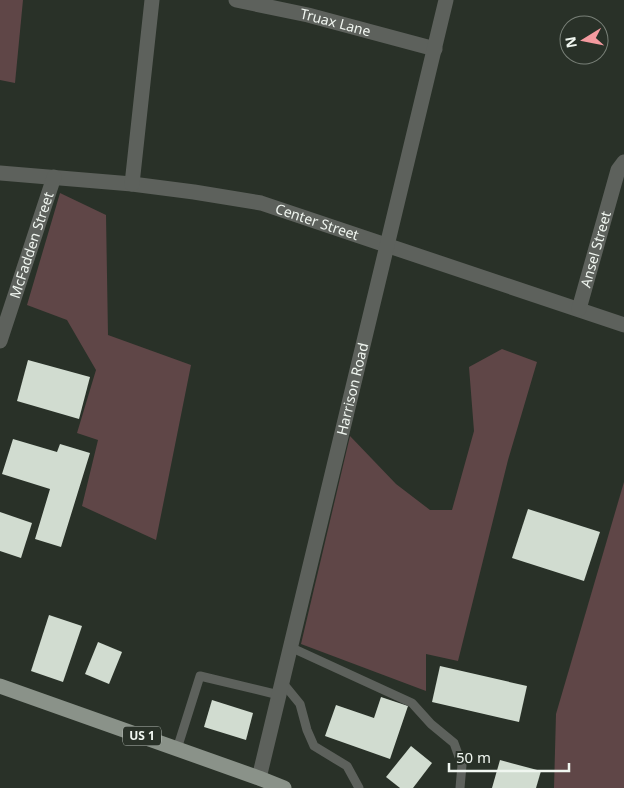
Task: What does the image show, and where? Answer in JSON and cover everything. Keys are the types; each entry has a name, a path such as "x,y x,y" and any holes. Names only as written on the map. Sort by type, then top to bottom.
{"main road":[{"name":"US 1","path":"0,686 284,788"}],"street":[{"path":"132,184 152,0"},
{"name":"Truax Lane","path":"236,0 308,16 435,49"},
{"name":"Harrison Road","path":"259,778 446,0"},
{"name":"Ansel Street","path":"579,309 618,170 624,162"},
{"name":"Center Street","path":"0,173 132,184 261,203 624,325"},
{"name":"McFadden Street","path":"0,341 54,177"}],"lane":[{"path":"290,647 412,703 431,724 454,743 462,765 460,788"},
{"path":"177,749 200,676 281,689 300,704 307,730 314,746 348,766 359,788"}],"shaded area":[{"path":"0,0 23,0 15,83 0,80"},
{"path":"60,193 106,215 108,335 191,365 156,540 82,506 98,440 77,433 96,370 67,320 27,305"},
{"path":"502,349 537,362 508,460 458,661 426,654 426,691 301,644 350,436 396,484 430,510 452,510 474,431 469,367"},
{"path":"624,482 624,788 554,788 556,714"}],"building":[{"path":"28,360 90,377 79,419 17,401"},
{"path":"13,439 57,452 60,444 90,453 61,547 35,539 50,489 2,474"},
{"path":"528,509 600,532 584,581 512,558"},
{"path":"0,512 32,523 21,558 0,551"},
{"path":"49,615 82,626 63,682 31,671"},
{"path":"98,642 122,652 109,684 85,674"},
{"path":"440,666 527,686 519,722 432,702"},
{"path":"381,697 408,706 390,759 325,736 336,705 374,718"},
{"path":"212,700 253,713 246,740 204,727"},
{"path":"411,746 432,763 413,788 400,788 386,777"},
{"path":"500,760 541,771 536,788 492,788"}]}
